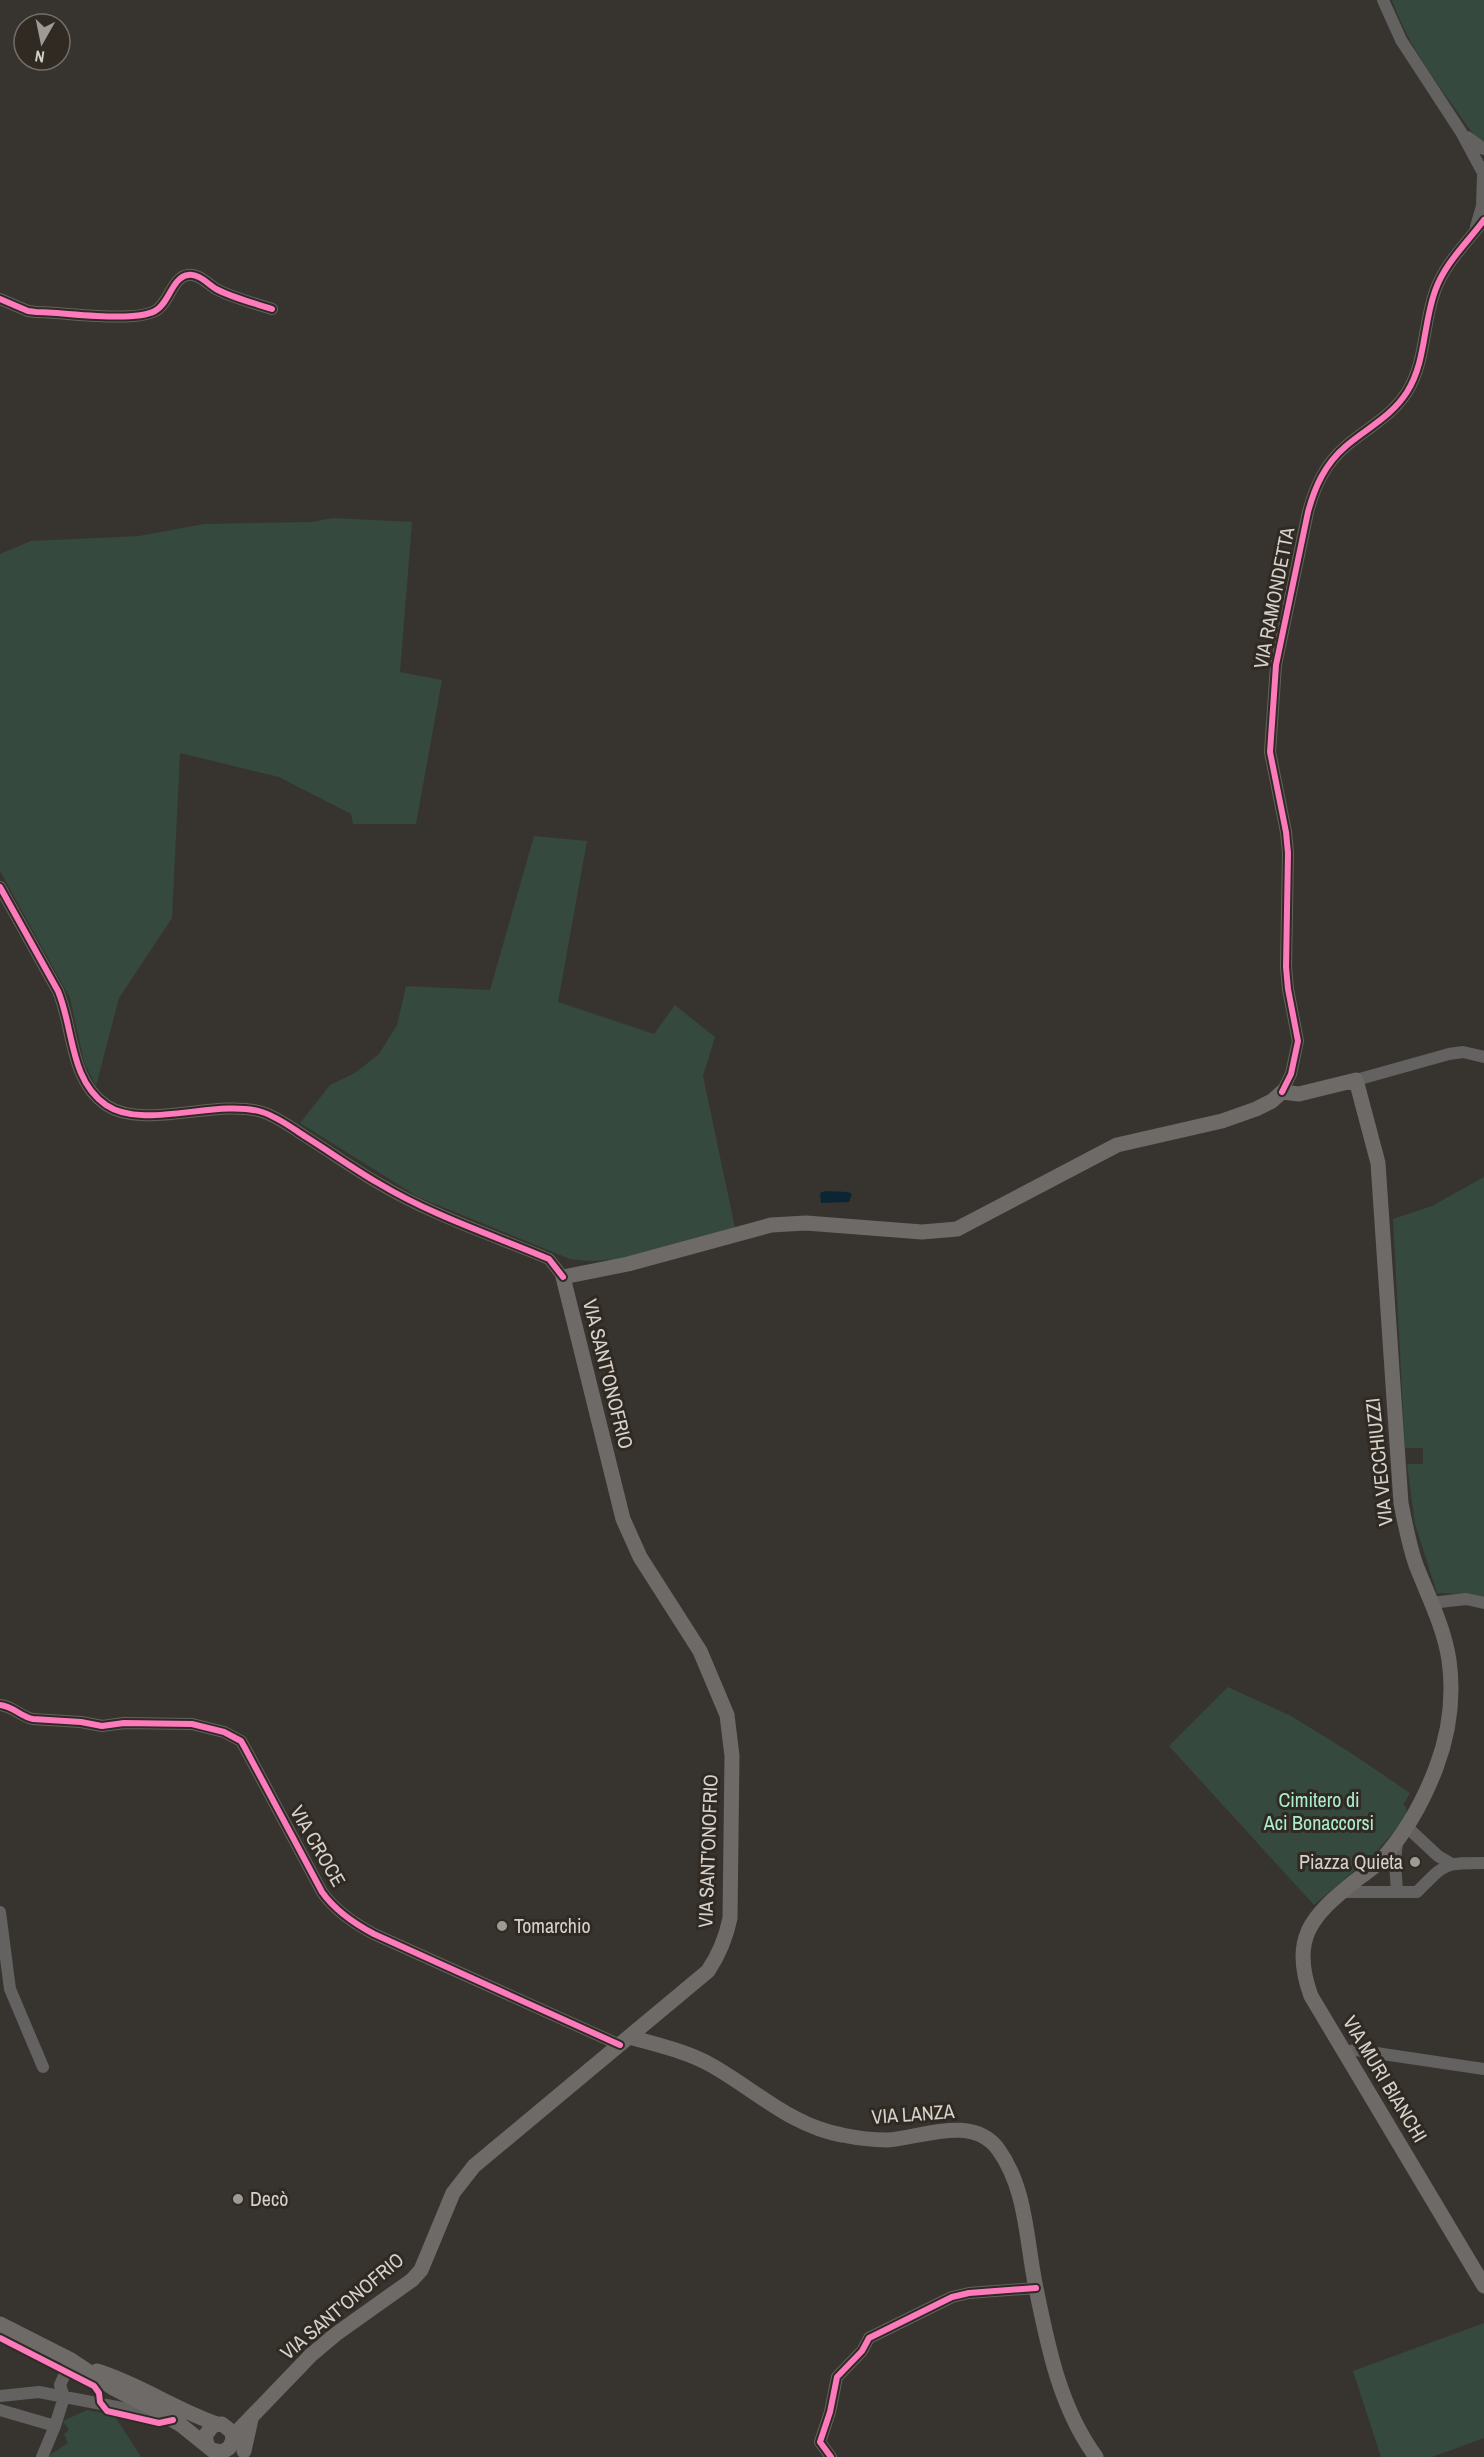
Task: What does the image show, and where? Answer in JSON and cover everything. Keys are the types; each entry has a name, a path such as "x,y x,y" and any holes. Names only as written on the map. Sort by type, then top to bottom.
{"main road":[{"path":"563,1276 628,1264 771,1226 806,1222 922,1232 957,1229 1117,1145 1222,1121 1256,1109 1272,1101 1282,1092 1299,1094 1356,1080"},
{"name":"VIA VECCHIUZZI","path":"1356,1080 1378,1163 1401,1503 1408,1538 1449,1658 1452,1686 1449,1718 1436,1768 1408,1828 1397,1842"},
{"name":"VIA SANT'ONOFRIO","path":"263,2403 311,2355 336,2334 412,2280 421,2270 453,2193 474,2166 708,1971 726,1938 730,1918 732,1756 727,1715 699,1651 640,1557 623,1519 563,1276"},
{"name":"VIA MURI BIANCHI","path":"1397,1842 1381,1860 1341,1892 1318,1915 1308,1931 1302,1955 1304,1974 1311,1996 1343,2052 1484,2286"},
{"name":"VIA LANZA","path":"625,2041 681,2052 710,2064 790,2116 839,2135 889,2140 957,2130 976,2133 988,2139 1007,2163 1022,2202 1036,2288 1059,2384 1070,2416 1081,2437 1096,2457"},
{"path":"0,2324 75,2362 113,2388 154,2409 215,2451 239,2446"},
{"path":"75,2362 118,2377 188,2414 230,2429 239,2446"},
{"path":"239,2446 252,2417 263,2403"},
{"path":"215,2451 207,2432 263,2403"}],"street":[{"path":"1383,0 1401,40 1461,132 1483,171 1482,206 1474,234"},
{"path":"1461,132 1474,144 1484,148"},
{"name":"VIA RAMONDETTA","path":"1282,1092 1291,1074 1298,1041 1286,967 1287,843 1270,752 1276,665 1308,512 1314,488 1333,458 1385,418 1408,391 1423,349 1429,310 1439,282 1451,259 1484,220"},
{"path":"0,299 36,312 115,316 144,313 155,311 182,277 189,274 219,291 272,309"},
{"path":"0,887 58,991 65,1008 79,1071 90,1092 107,1106 125,1113 145,1115 234,1108 263,1112 379,1184 412,1201 549,1259 563,1276"},
{"path":"1356,1080 1449,1054 1463,1052 1484,1057"},
{"path":"1431,1603 1466,1599 1484,1603"},
{"name":"VIA CROCE","path":"0,1705 8,1706 33,1719 81,1722 102,1726 124,1723 192,1724 215,1728 234,1736 246,1748 322,1892 350,1919 374,1934 625,2041"},
{"path":"1408,1828 1438,1856 1450,1863 1484,1863"},
{"path":"1397,1842 1395,1862 1397,1892"},
{"path":"1341,1892 1417,1892 1450,1863"},
{"path":"0,1912 10,1989 43,2067"},
{"path":"1343,2052 1356,2050 1484,2069"},
{"path":"831,2457 820,2442 830,2412 837,2377 862,2351 869,2338 952,2297 969,2293 1036,2288"},
{"path":"42,2457 64,2397 60,2385 75,2362"},
{"path":"0,2396 39,2392 143,2412 154,2409"},
{"path":"0,2410 55,2426"}],"green space":[{"path":"1392,0 1484,0 1484,143 1477,140 1430,73 1409,37"},
{"path":"333,518 412,522 400,672 442,680 416,824 353,824 351,814 279,777 180,753 172,918 119,998 96,1086 84,1062 70,998 0,871 0,554 31,541 139,536 204,524 311,522"},
{"path":"534,836 587,841 558,1002 654,1034 675,1005 715,1037 703,1076 735,1228 631,1257 589,1261 570,1259 418,1197 300,1123 330,1085 355,1073 379,1054 397,1025 406,986 490,990"},
{"path":"1484,1177 1484,1598 1437,1593 1415,1524 1407,1464 1423,1464 1423,1448 1405,1448 1393,1219 1432,1206"},
{"name":"Cimitero di Aci Bonaccorsi","path":"1228,1687 1291,1716 1410,1793 1403,1805 1406,1807 1407,1817 1375,1853 1314,1905 1169,1746"},
{"path":"1484,2323 1484,2438 1432,2457 1381,2457 1353,2371"},
{"path":"87,2410 114,2415 141,2457 47,2457 68,2443 64,2434 69,2430 63,2421"}],"water":[{"path":"825,1191 852,1194 849,1202 821,1203 820,1193"}],"cycle path":[{"path":"1282,1092 1291,1074 1298,1041 1286,967 1288,853 1286,832 1270,752 1276,665 1308,512 1318,484 1332,460 1394,408 1407,392 1418,368 1431,304 1439,281 1450,263 1484,220"},
{"path":"0,299 28,311 131,316 160,308 178,280 192,275 236,298 272,309"},
{"path":"0,887 58,991 74,1052 85,1082 106,1105 122,1112 140,1115 224,1109 244,1109 268,1114 398,1194 440,1215 549,1259 563,1277"},
{"path":"0,1705 33,1719 81,1722 102,1726 124,1723 192,1724 224,1732 241,1741 322,1892 345,1916 374,1934 620,2045"},
{"path":"831,2457 820,2442 830,2412 837,2377 862,2351 869,2338 952,2297 969,2293 1036,2288"},
{"path":"0,2338 94,2386 99,2393 100,2402 107,2411 159,2423 173,2420"}],"place":[{"name":"Piazza Quieta","path":"1415,1862"},
{"name":"Tomarchio","path":"502,1926"},
{"name":"Decò","path":"238,2199"}]}
